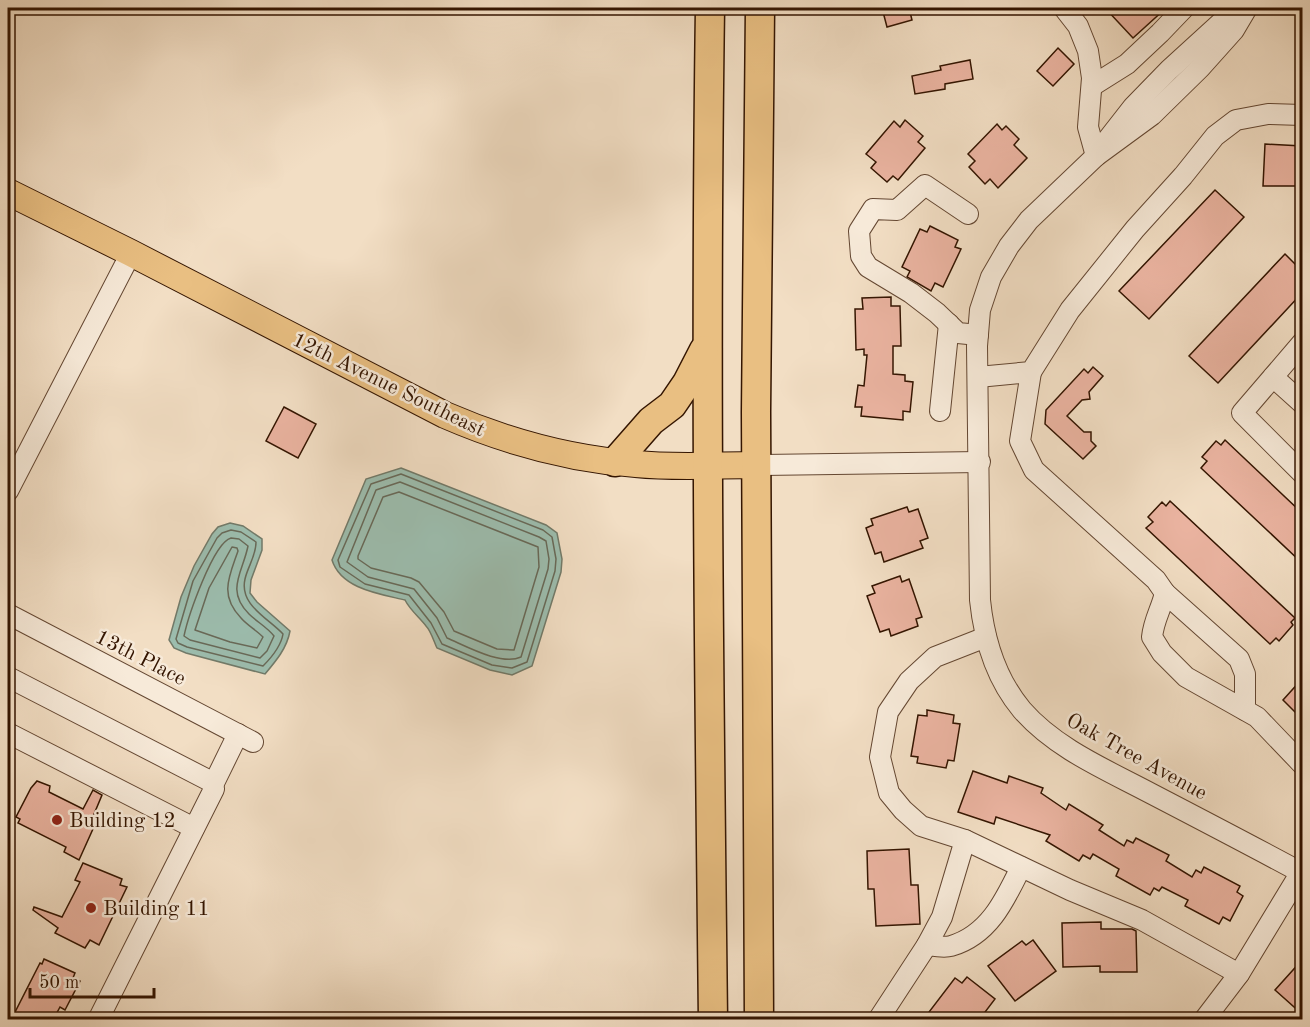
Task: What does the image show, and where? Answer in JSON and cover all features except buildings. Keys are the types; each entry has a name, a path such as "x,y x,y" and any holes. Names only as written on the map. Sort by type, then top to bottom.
{"highway":[{"path":"710,8 707,183 707,465 712,1020"},
{"path":"759,1020 757,465 760,8"},
{"path":"615,462 651,421 672,405 687,383 708,343"}],"main road":[{"name":"12th Avenue Southeast","path":"8,192 445,415 477,429 527,446 581,458 638,465 757,465"}],"street":[{"path":"1064,8 1078,26 1088,51 1092,86 1088,127 1096,156"},
{"path":"1092,86 1127,64 1184,8"},
{"name":"Oak Tree Avenue","path":"1247,8 1234,30 1200,68 1152,115 1096,156 1029,220 998,263 980,310 978,335 980,600 988,648 1008,690 1022,709 1052,738 1106,770 1302,872"},
{"path":"1245,710 1245,674 1239,659 1165,593 1156,580 1034,470 1020,441 1031,372 1070,310 1215,136 1236,120 1268,114 1302,115"},
{"path":"968,214 925,185 897,210 873,209 859,231 861,256 868,267 911,293 958,333 978,335"},
{"path":"8,491 131,253"},
{"path":"940,411 949,324"},
{"path":"1302,343 1242,413 1302,473"},
{"path":"978,377 1031,372"},
{"path":"1274,377 1302,403"},
{"name":"12th Avenue Southeast","path":"757,465 980,462"},
{"path":"1165,593 1154,621 1152,637 1162,653 1186,678 1257,717 1302,764"},
{"name":"13th Place","path":"8,614 246,738 213,785"},
{"path":"986,637 935,657 909,681 888,712 880,757 889,793 921,826 965,840 1142,920 1239,974"},
{"path":"8,677 212,782 213,785 214,789 98,1020"},
{"path":"8,733 194,828"},
{"path":"878,1020 927,945 942,917 965,840"},
{"path":"927,945 949,947 975,935 994,918 1021,867"},
{"path":"1204,1020 1239,974 1302,872"}],"water":[{"path":"401,468 546,525 557,533 562,559 561,572 532,666 512,675 490,670 437,648 428,628 405,600 362,589 344,578 337,570 332,560 366,479"},
{"path":"230,523 243,526 262,539 262,550 251,580 250,593 290,631 284,649 265,674 186,653 174,648 169,640 181,597 194,566 212,534 218,527"}],"place":[{"name":"Building 12","path":"57,820"},
{"name":"Building 11","path":"91,908"}]}
